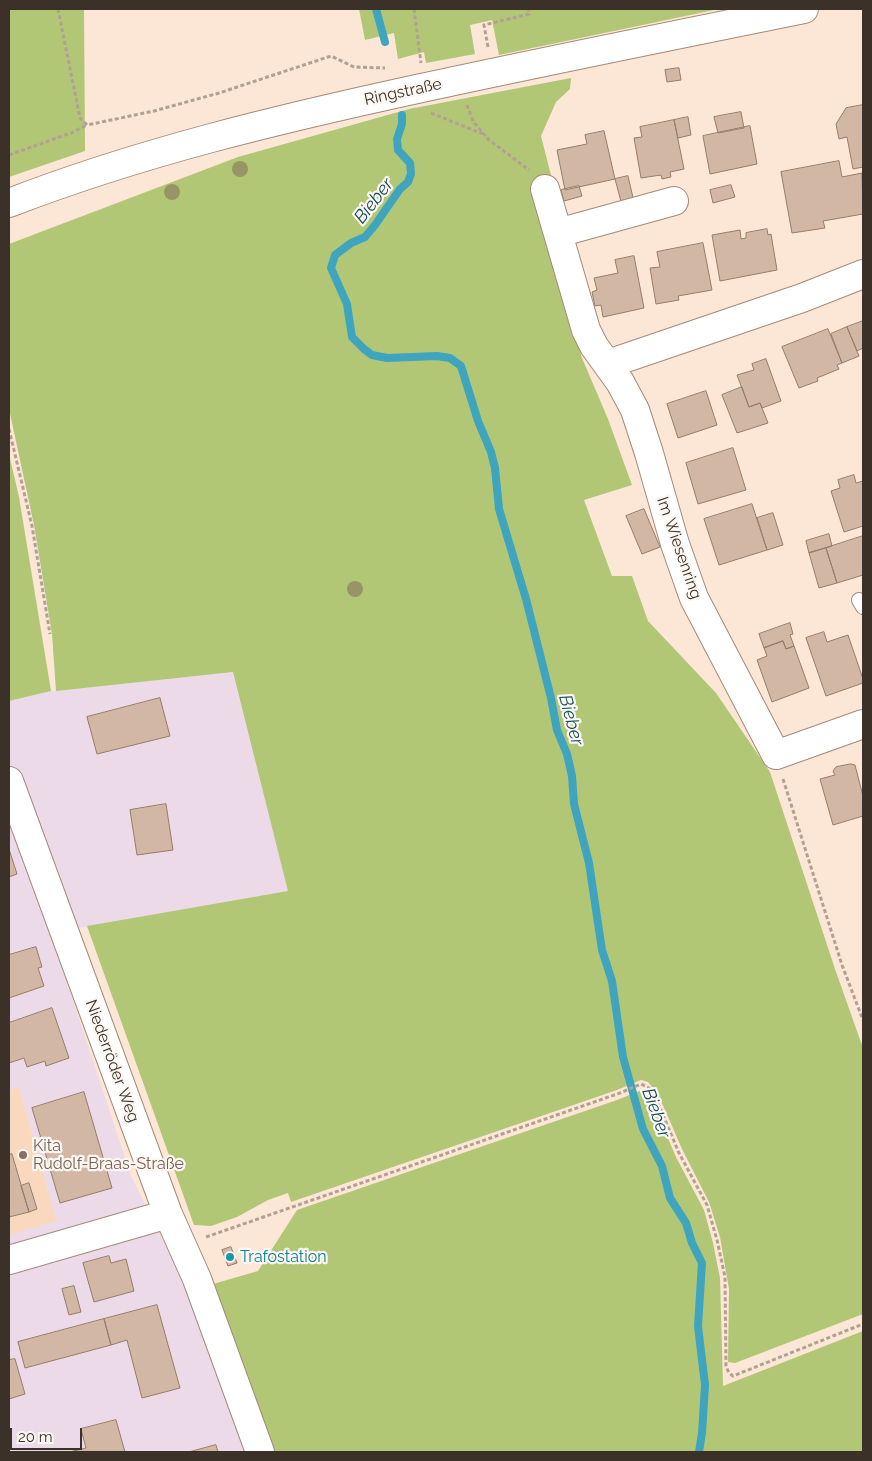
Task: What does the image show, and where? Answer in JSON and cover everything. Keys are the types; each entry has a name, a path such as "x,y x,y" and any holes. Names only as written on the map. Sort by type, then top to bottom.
{"street":[{"name":"Ringstraße","path":"9,203 112,167 261,124 492,73 804,9"},
{"name":"Im Wiesenring","path":"546,190 586,330 594,346 628,396 642,429 675,544 694,598 776,755"},
{"path":"558,233 674,201"},
{"path":"608,364 802,298 863,274"},
{"path":"776,755 863,724"},
{"name":"Niederröder Weg","path":"9,781 168,1214 197,1278 260,1452"},
{"path":"9,1260 168,1214"}],"path":[{"path":"58,9 80,118 87,125"},
{"path":"414,9 422,69"},
{"path":"492,73 484,25 529,14 528,9"},
{"path":"9,155 71,133 87,125 154,111 219,93 331,56 354,67"},
{"path":"466,102 473,121 488,139 527,168 546,190"},
{"path":"424,109 484,134"},
{"path":"9,429 32,526 50,634"},
{"path":"776,755 842,965 863,1020"},
{"path":"182,1245 620,1093 641,1084 649,1088 655,1096 679,1153 707,1205 725,1277 726,1366 729,1373 733,1376 863,1324"}],"shaded area":[{"path":"233,672 289,891 51,933 131,1176 191,1295 244,1452 9,1452 9,701 51,691"},
{"name":"Kita Rudolf-Braas-Straße","path":"19,1087 56,1221 9,1235 9,1090"}],"green space":[{"path":"9,9 84,9 85,151 9,177"},
{"path":"359,9 719,9 499,55 492,20 470,25 475,54 426,63 424,52 398,59 394,33 365,40"},
{"path":"571,78 570,89 556,102 541,136 553,183 533,187 582,358 608,419 632,485 584,500 612,576 632,576 648,621 716,693 770,772 863,1048 863,1314 735,1363 728,1362 729,1289 720,1237 709,1202 682,1149 658,1094 648,1082 641,1080 617,1090 291,1202 288,1193 268,1200 237,1217 211,1226 194,1225 87,926 288,891 233,672 56,691 52,634 34,525 9,409 9,244 238,157 409,109"},
{"path":"9,454 19,497 51,691 9,701"},
{"path":"642,1090 651,1099 676,1157 704,1210 720,1278 723,1386 863,1331 863,1452 273,1452 213,1284 258,1271 297,1210"}],"building":[{"path":"679,68 681,80 667,82 665,70"},
{"path":"863,105 863,167 853,169 847,137 839,139 836,124 846,108"},
{"path":"741,112 744,128 718,133 714,117"},
{"path":"688,117 691,135 678,138 674,120"},
{"path":"674,120 684,169 670,172 671,177 662,179 661,175 641,178 634,138 642,137 640,127"},
{"path":"750,126 757,164 710,174 703,136"},
{"path":"604,131 615,179 565,190 557,150 587,144 585,135"},
{"path":"839,161 842,177 862,173 863,214 823,221 825,228 792,233 781,172"},
{"path":"628,176 634,202 622,205 615,179"},
{"path":"731,185 735,197 713,203 710,190"},
{"path":"579,186 582,196 564,201 561,190"},
{"path":"767,229 768,235 771,234 777,270 720,281 712,235 740,230 741,239 746,238 746,233"},
{"path":"703,243 712,290 678,296 679,300 656,304 650,268 660,267 657,252"},
{"path":"634,256 644,308 603,317 601,305 595,306 592,292 597,290 594,278 618,273 615,260"},
{"path":"863,321 863,348 857,351 847,327"},
{"path":"847,327 859,356 842,363 831,334"},
{"path":"828,329 842,363 837,365 839,369 817,378 818,381 799,388 782,347"},
{"path":"766,359 781,401 762,408 760,403 749,407 737,375 754,370 752,364"},
{"path":"742,387 749,407 760,403 768,423 737,433 722,395"},
{"path":"706,391 717,425 678,438 667,404"},
{"path":"733,448 746,490 698,504 686,463"},
{"path":"854,475 856,483 863,481 863,526 844,532 831,491 840,488 838,480"},
{"path":"752,504 767,550 719,565 704,519"},
{"path":"644,509 660,547 642,554 626,516"},
{"path":"773,513 783,545 767,550 757,518"},
{"path":"829,534 832,546 809,553 806,541"},
{"path":"863,536 863,575 837,583 826,548"},
{"path":"826,548 837,583 819,588 809,553"},
{"path":"790,623 793,634 790,635 794,646 786,649 783,641 764,648 759,634"},
{"path":"824,632 827,642 848,635 863,683 826,696 806,638"},
{"path":"783,641 786,649 794,646 809,688 772,702 757,660 767,656 764,648"},
{"path":"160,698 170,736 97,754 87,717"},
{"path":"855,765 863,796 863,816 833,825 820,779 835,775 833,771 836,767"},
{"path":"166,804 173,850 137,855 130,810"},
{"path":"9,849 17,874 9,877"},
{"path":"36,947 42,967 38,968 44,986 9,998 9,955"},
{"path":"52,1008 69,1058 46,1066 45,1061 27,1067 24,1058 9,1063 9,1023"},
{"path":"84,1092 112,1188 60,1203 32,1108"},
{"path":"12,1154 29,1212 9,1217 9,1155"},
{"path":"29,1183 37,1209 29,1212 21,1186"},
{"name":"Trafostation","path":"231,1247 237,1263 228,1266 222,1250"},
{"path":"109,1256 111,1263 126,1259 134,1291 94,1302 83,1263"},
{"path":"74,1286 81,1312 69,1315 62,1289"},
{"path":"157,1305 180,1388 142,1398 127,1340 111,1345 104,1319"},
{"path":"104,1319 111,1345 25,1368 18,1342"},
{"path":"15,1359 25,1394 9,1399 9,1360"},
{"path":"116,1420 125,1452 69,1452 86,1448 81,1429"},
{"path":"216,1445 218,1452 189,1452"}],"waterway":[{"name":"Bieber","path":"376,9 385,42"},
{"name":"Bieber","path":"402,115 402,124 397,139 398,150 410,163 411,174 408,182 400,189 365,237 351,243 335,255 331,268 347,304 352,337 364,349 372,355 387,358 437,356 450,358 461,366 478,421 491,452 495,468 499,509 526,599 551,698 557,730 567,754 572,776 574,804 589,863 602,950 612,981 623,1057 643,1129 662,1166 670,1198 686,1223 692,1243 702,1263 698,1326 705,1385 699,1452"}],"place":[{"name":"Kita Rudolf-Braas-Straße","path":"23,1155"},
{"name":"Trafostation","path":"230,1257"}]}
